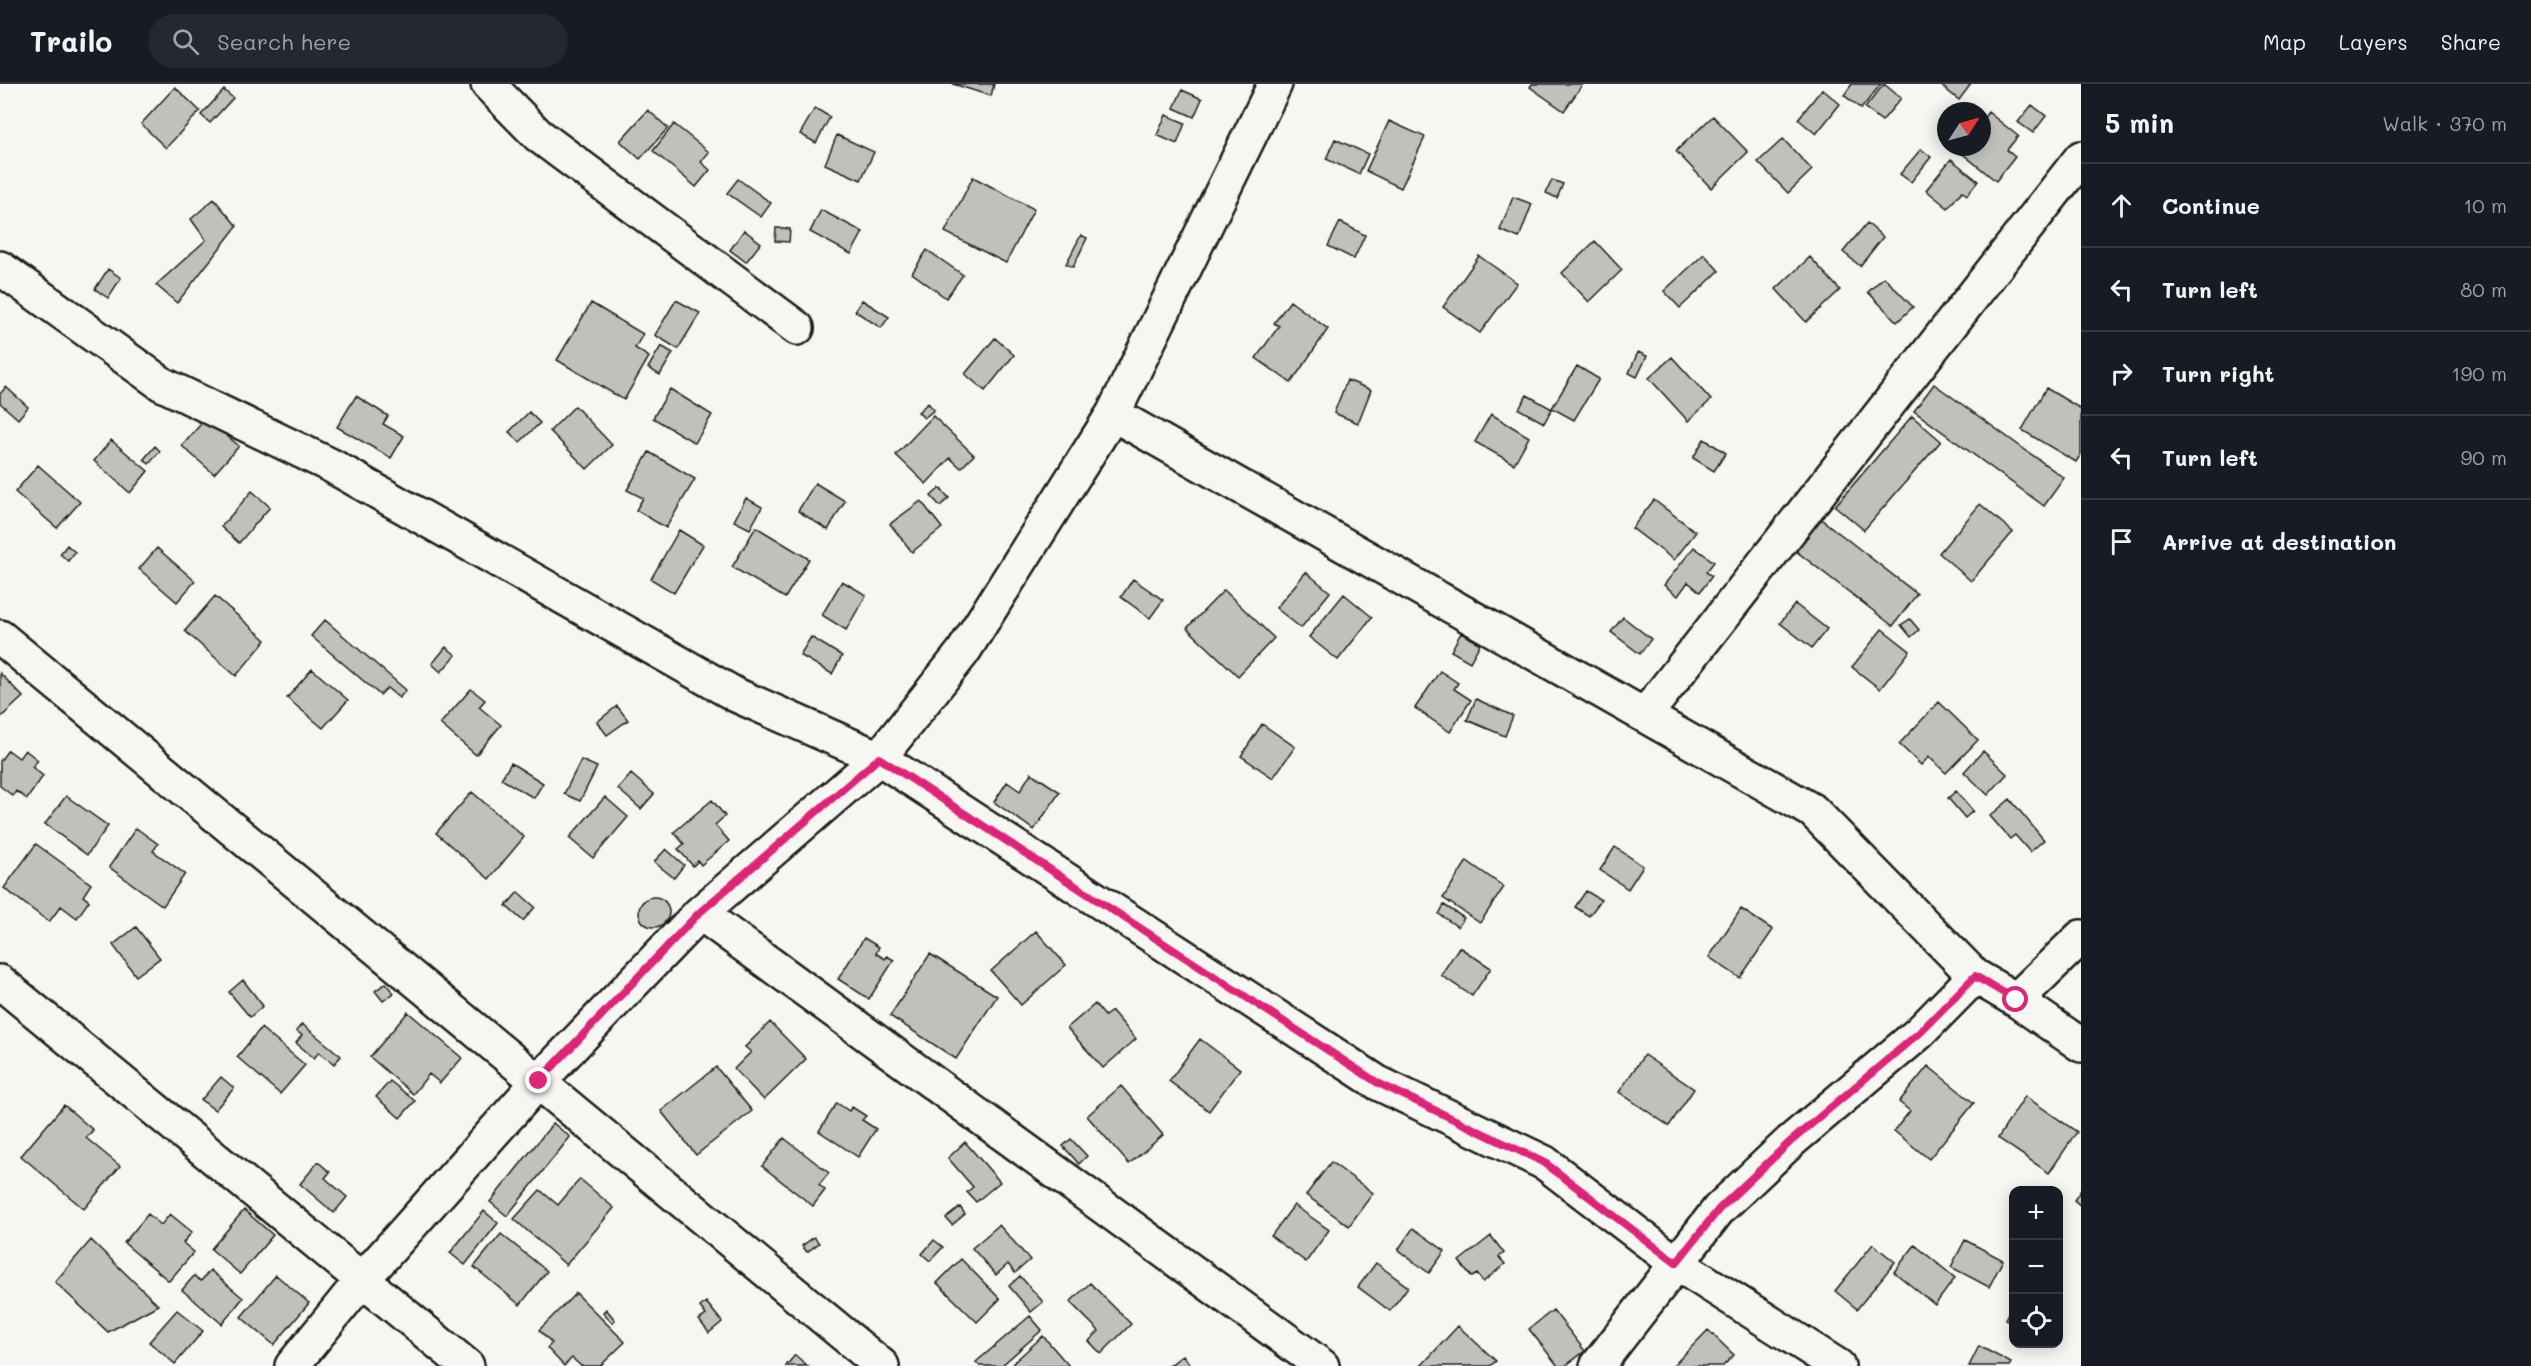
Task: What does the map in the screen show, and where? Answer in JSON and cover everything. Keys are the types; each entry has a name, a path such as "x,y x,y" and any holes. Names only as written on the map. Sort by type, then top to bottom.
{"street":[{"path":"488,84 538,135 797,328"},
{"path":"292,1366 362,1280 539,1081 699,913 879,758 963,652 1113,414 1275,84"},
{"path":"1645,715 2081,158"},
{"path":"0,268 162,384 332,466 736,695 879,758 1378,1083 1545,1163 1676,1263 1838,1366"},
{"path":"1113,414 1813,811 1975,976 2016,1000 2081,1045"},
{"path":"0,637 882,1366"},
{"path":"699,913 1322,1366"},
{"path":"2016,1000 2081,937"},
{"path":"1597,1366 1719,1209 1790,1142 1919,1033 1975,976"},
{"path":"0,982 467,1366"}],"building":[{"path":"953,84 994,84 991,96"},
{"path":"1532,84 1583,84 1564,111 1530,87"},
{"path":"1852,84 1881,84 1861,109 1844,95"},
{"path":"1884,84 1901,98 1882,121 1865,108"},
{"path":"1939,84 1971,84 1959,100"},
{"path":"175,87 200,111 166,148 141,124"},
{"path":"1822,89 1840,104 1816,134 1798,119"},
{"path":"224,90 233,98 210,123 201,115"},
{"path":"1182,90 1202,99 1194,117 1174,108"},
{"path":"2032,105 2046,116 2033,133 2018,122"},
{"path":"815,108 830,117 816,143 800,134"},
{"path":"648,110 668,128 640,159 620,141"},
{"path":"1991,114 2018,136 2007,150 2015,157 1996,181 1965,156 1991,156"},
{"path":"1166,115 1185,123 1177,144 1157,135"},
{"path":"1713,116 1748,152 1711,188 1676,151"},
{"path":"1389,121 1425,137 1401,188 1366,171"},
{"path":"674,124 709,152 701,162 710,170 696,187 653,151"},
{"path":"837,135 874,152 861,180 825,164"},
{"path":"1335,139 1368,154 1359,174 1326,159"},
{"path":"1783,139 1812,170 1788,193 1758,162"},
{"path":"1921,149 1931,157 1911,182 1900,174"},
{"path":"1951,159 1978,181 1967,195 1962,191 1948,208 1926,190"},
{"path":"973,177 1034,209 1006,263 945,232"},
{"path":"738,179 771,203 761,217 727,193"},
{"path":"1552,180 1563,184 1557,198 1546,193"},
{"path":"1513,197 1532,204 1519,238 1500,230"},
{"path":"214,199 237,226 177,303 156,285 206,240 191,219"},
{"path":"821,210 863,232 851,254 810,232"},
{"path":"1340,222 1365,235 1354,259 1328,246"},
{"path":"1867,223 1883,237 1860,266 1843,252"},
{"path":"776,228 790,229 789,242 775,241"},
{"path":"744,230 761,243 746,262 730,250"},
{"path":"1081,235 1087,238 1073,267 1066,264"},
{"path":"1595,241 1622,270 1589,302 1562,273"},
{"path":"927,250 963,275 946,298 912,273"},
{"path":"1704,254 1719,271 1680,308 1664,291"},
{"path":"1479,256 1517,283 1480,333 1443,307"},
{"path":"1810,257 1840,290 1806,322 1776,289"},
{"path":"108,269 121,278 108,298 95,289"},
{"path":"1884,277 1913,307 1897,322 1868,292"},
{"path":"676,300 700,313 678,349 655,335"},
{"path":"862,300 889,317 881,328 855,311"},
{"path":"1290,301 1328,329 1291,383 1256,358 1279,326 1274,323"},
{"path":"591,303 643,334 635,348 649,357 624,400 557,360"},
{"path":"995,338 1014,355 985,391 965,374"},
{"path":"661,346 673,353 660,375 648,368"},
{"path":"1638,352 1647,356 1637,377 1629,373"},
{"path":"1672,357 1711,400 1688,421 1649,378"},
{"path":"1577,366 1599,379 1574,420 1552,408"},
{"path":"1347,380 1371,390 1358,423 1334,413"},
{"path":"1934,384 2064,478 2044,506 1914,411"},
{"path":"6,387 28,407 18,419 0,403 0,394"},
{"path":"2046,388 2081,409 2081,454 2076,462 2022,430"},
{"path":"670,389 712,415 695,443 653,418"},
{"path":"1527,395 1552,409 1544,423 1519,409"},
{"path":"356,396 388,416 383,424 404,436 391,458 337,427"},
{"path":"928,403 934,410 924,418 918,412"},
{"path":"575,406 612,445 587,469 550,431"},
{"path":"529,412 540,423 520,442 509,432"},
{"path":"1491,414 1529,437 1514,464 1475,442"},
{"path":"933,416 974,455 961,468 950,458 926,484 896,455"},
{"path":"1912,416 1941,441 1864,530 1835,506"},
{"path":"206,418 239,446 214,474 182,446"},
{"path":"1704,439 1726,453 1714,471 1693,458"},
{"path":"111,440 148,471 130,493 94,461"},
{"path":"155,446 160,451 149,464 144,459"},
{"path":"649,452 695,479 666,528 636,510 643,498 627,490"},
{"path":"38,465 80,502 57,528 15,492"},
{"path":"815,483 845,501 828,530 798,511"},
{"path":"940,488 949,498 940,506 931,496"},
{"path":"252,491 270,507 239,543 221,527"},
{"path":"746,498 762,507 750,529 734,521"},
{"path":"1654,500 1696,532 1674,560 1632,528"},
{"path":"921,501 942,528 912,552 890,524"},
{"path":"1980,504 2013,532 1971,581 1939,553"},
{"path":"1821,519 1917,594 1893,626 1796,551"},
{"path":"756,527 809,559 785,598 732,567"},
{"path":"679,530 703,545 674,593 651,579"},
{"path":"67,545 75,552 68,561 60,554"},
{"path":"1694,547 1714,562 1706,572 1712,576 1700,592 1688,582 1678,596 1664,585"},
{"path":"157,548 195,581 177,602 139,569"},
{"path":"1306,572 1330,592 1301,628 1276,608"},
{"path":"1133,579 1163,600 1150,618 1121,597"},
{"path":"842,581 866,595 846,630 822,615"},
{"path":"1224,590 1274,638 1238,676 1187,628"},
{"path":"1344,594 1372,617 1338,660 1309,637"},
{"path":"215,596 266,640 236,676 185,631"},
{"path":"1795,604 1827,629 1812,648 1780,623"},
{"path":"1623,617 1651,639 1640,654 1611,632"},
{"path":"1910,619 1919,630 1911,637 1901,625"},
{"path":"325,620 406,690 399,698 387,688 380,695 311,636"},
{"path":"1882,629 1910,651 1880,689 1852,667"},
{"path":"1461,633 1480,644 1470,662 1451,651"},
{"path":"811,637 842,656 832,674 800,655"},
{"path":"446,647 456,655 441,672 432,664"},
{"path":"312,669 348,700 323,728 287,698"},
{"path":"1440,671 1458,683 1454,689 1471,700 1450,732 1415,708"},
{"path":"0,673 23,697 0,718"},
{"path":"471,689 485,700 479,707 501,725 476,755 440,724"},
{"path":"1476,699 1513,716 1505,736 1467,720"},
{"path":"1939,702 1978,740 1946,773 1929,757 1921,765 1899,744"},
{"path":"617,706 628,720 607,735 597,722"},
{"path":"1262,724 1295,747 1273,778 1241,756"},
{"path":"8,750 19,758 25,750 38,760 32,767 43,776 27,799 16,791 13,796 0,786 0,761"},
{"path":"1983,751 2007,774 1988,795 1964,772"},
{"path":"581,760 597,767 580,801 564,794"},
{"path":"511,763 543,783 534,798 501,779"},
{"path":"1031,773 1060,792 1034,830 994,802 1007,782 1020,791"},
{"path":"631,774 654,794 641,809 618,789"},
{"path":"1956,791 1973,811 1965,818 1948,798"},
{"path":"472,792 524,837 489,879 436,833"},
{"path":"66,796 108,826 87,855 45,824"},
{"path":"605,797 628,817 593,858 569,838"},
{"path":"2010,799 2044,840 2030,852 2015,835 2010,839 1990,816"},
{"path":"712,800 725,816 715,825 729,841 701,865 698,861 693,866 678,849 684,844 674,832"},
{"path":"136,828 158,844 153,851 185,874 163,906 109,867"},
{"path":"36,844 91,884 83,896 89,901 77,918 61,906 49,922 4,888"},
{"path":"1615,847 1643,866 1628,889 1600,870"},
{"path":"666,849 684,865 674,878 654,862"},
{"path":"1467,861 1504,887 1480,923 1443,898"},
{"path":"1586,891 1601,900 1589,916 1575,907"},
{"path":"518,892 535,907 523,921 506,906"},
{"path":"654,897 665,901 669,912 665,923 654,927 643,923 639,912 643,901"},
{"path":"1444,905 1464,918 1458,927 1439,914"},
{"path":"1741,909 1773,930 1740,978 1709,957"},
{"path":"136,927 160,958 136,976 113,945"},
{"path":"1036,931 1066,965 1021,1005 991,971"},
{"path":"864,938 879,947 876,953 885,959 887,956 894,960 869,999 838,979"},
{"path":"1459,947 1491,968 1472,996 1441,975"},
{"path":"930,954 997,996 956,1059 890,1016"},
{"path":"243,980 263,1006 250,1017 229,992"},
{"path":"386,983 394,993 383,1001 375,991"},
{"path":"1095,1004 1105,1016 1112,1011 1136,1039 1103,1068 1067,1028"},
{"path":"408,1012 462,1058 440,1083 429,1074 413,1094 370,1057"},
{"path":"770,1022 806,1059 764,1100 734,1069 751,1052 745,1047"},
{"path":"302,1024 341,1056 334,1064 319,1052 314,1058 296,1043 302,1035 296,1031"},
{"path":"261,1028 305,1065 280,1094 237,1057"},
{"path":"1200,1039 1240,1069 1209,1111 1169,1081"},
{"path":"1644,1055 1694,1089 1669,1126 1619,1092"},
{"path":"1928,1066 1974,1103 1929,1159 1894,1131 1910,1111 1899,1102"},
{"path":"716,1067 752,1111 696,1155 661,1111"},
{"path":"221,1077 234,1088 215,1110 201,1100"},
{"path":"390,1081 415,1101 400,1118 376,1097"},
{"path":"1121,1086 1163,1135 1129,1164 1087,1116"},
{"path":"2025,1096 2077,1132 2049,1173 1998,1138"},
{"path":"837,1103 849,1111 852,1107 866,1116 862,1120 876,1129 858,1157 819,1131"},
{"path":"64,1105 93,1130 86,1138 120,1166 84,1209 21,1156"},
{"path":"553,1123 570,1137 507,1216 490,1202"},
{"path":"784,1138 829,1173 819,1185 825,1190 813,1206 762,1166"},
{"path":"1071,1139 1087,1156 1079,1164 1063,1146"},
{"path":"965,1142 1000,1182 976,1202 967,1192 973,1187 948,1158"},
{"path":"318,1162 330,1172 325,1178 347,1197 334,1213 300,1184"},
{"path":"1331,1162 1373,1193 1349,1226 1306,1195"},
{"path":"580,1179 614,1208 566,1265 514,1219 540,1190 558,1205"},
{"path":"2081,1190 2081,1206 2074,1200"},
{"path":"1294,1205 1329,1230 1306,1262 1271,1236"},
{"path":"960,1207 965,1214 952,1225 946,1218"},
{"path":"244,1210 273,1235 240,1274 211,1249"},
{"path":"484,1211 498,1223 465,1265 450,1253"},
{"path":"148,1214 161,1225 170,1214 192,1232 183,1243 194,1252 169,1281 124,1243"},
{"path":"999,1225 1030,1260 1015,1273 1008,1264 996,1275 972,1248"},
{"path":"1413,1228 1445,1251 1429,1273 1398,1250"},
{"path":"501,1234 547,1271 520,1305 474,1267"},
{"path":"1491,1236 1504,1253 1499,1257 1505,1264 1483,1282 1477,1274 1472,1277 1459,1261"},
{"path":"814,1237 819,1243 807,1252 802,1246"},
{"path":"91,1240 158,1305 108,1332 55,1282"},
{"path":"934,1240 943,1247 930,1261 922,1254"},
{"path":"1965,1240 2003,1260 1989,1287 1951,1267"},
{"path":"1873,1244 1895,1262 1857,1309 1835,1291"},
{"path":"1915,1245 1955,1278 1935,1305 1894,1272"},
{"path":"961,1259 1000,1299 977,1322 937,1283"},
{"path":"1376,1263 1408,1287 1390,1311 1358,1287"},
{"path":"210,1270 243,1298 222,1324 182,1290 194,1276 201,1281"},
{"path":"276,1275 309,1303 274,1345 241,1317"},
{"path":"1020,1276 1043,1302 1031,1312 1009,1286"},
{"path":"1090,1283 1131,1324 1101,1354 1089,1341 1099,1331 1070,1302"},
{"path":"576,1293 625,1342 600,1366 581,1366 572,1358 564,1366 547,1348 552,1343 539,1330"},
{"path":"706,1302 722,1322 709,1333 699,1320 706,1315 700,1307"},
{"path":"606,1309 615,1320 612,1323 603,1312"},
{"path":"177,1310 203,1331 175,1364 149,1342"},
{"path":"1553,1310 1585,1351 1565,1366 1558,1366 1529,1329"},
{"path":"1030,1316 1042,1330 1001,1366 980,1366 976,1362"},
{"path":"1458,1326 1496,1361 1490,1366 1421,1366"},
{"path":"1708,1330 1734,1355 1723,1366 1673,1366"},
{"path":"1043,1336 1069,1366 1015,1366 1013,1363"},
{"path":"1979,1346 2011,1363 2009,1366 1969,1366"},
{"path":"795,1355 808,1366 786,1366"},
{"path":"1183,1355 1191,1366 1169,1366"}],"route":[{"path":"539,1081 699,913 879,758 1378,1083 1545,1163 1676,1263 1719,1209 1790,1142 1919,1033 1975,976 2016,1000"}]}
